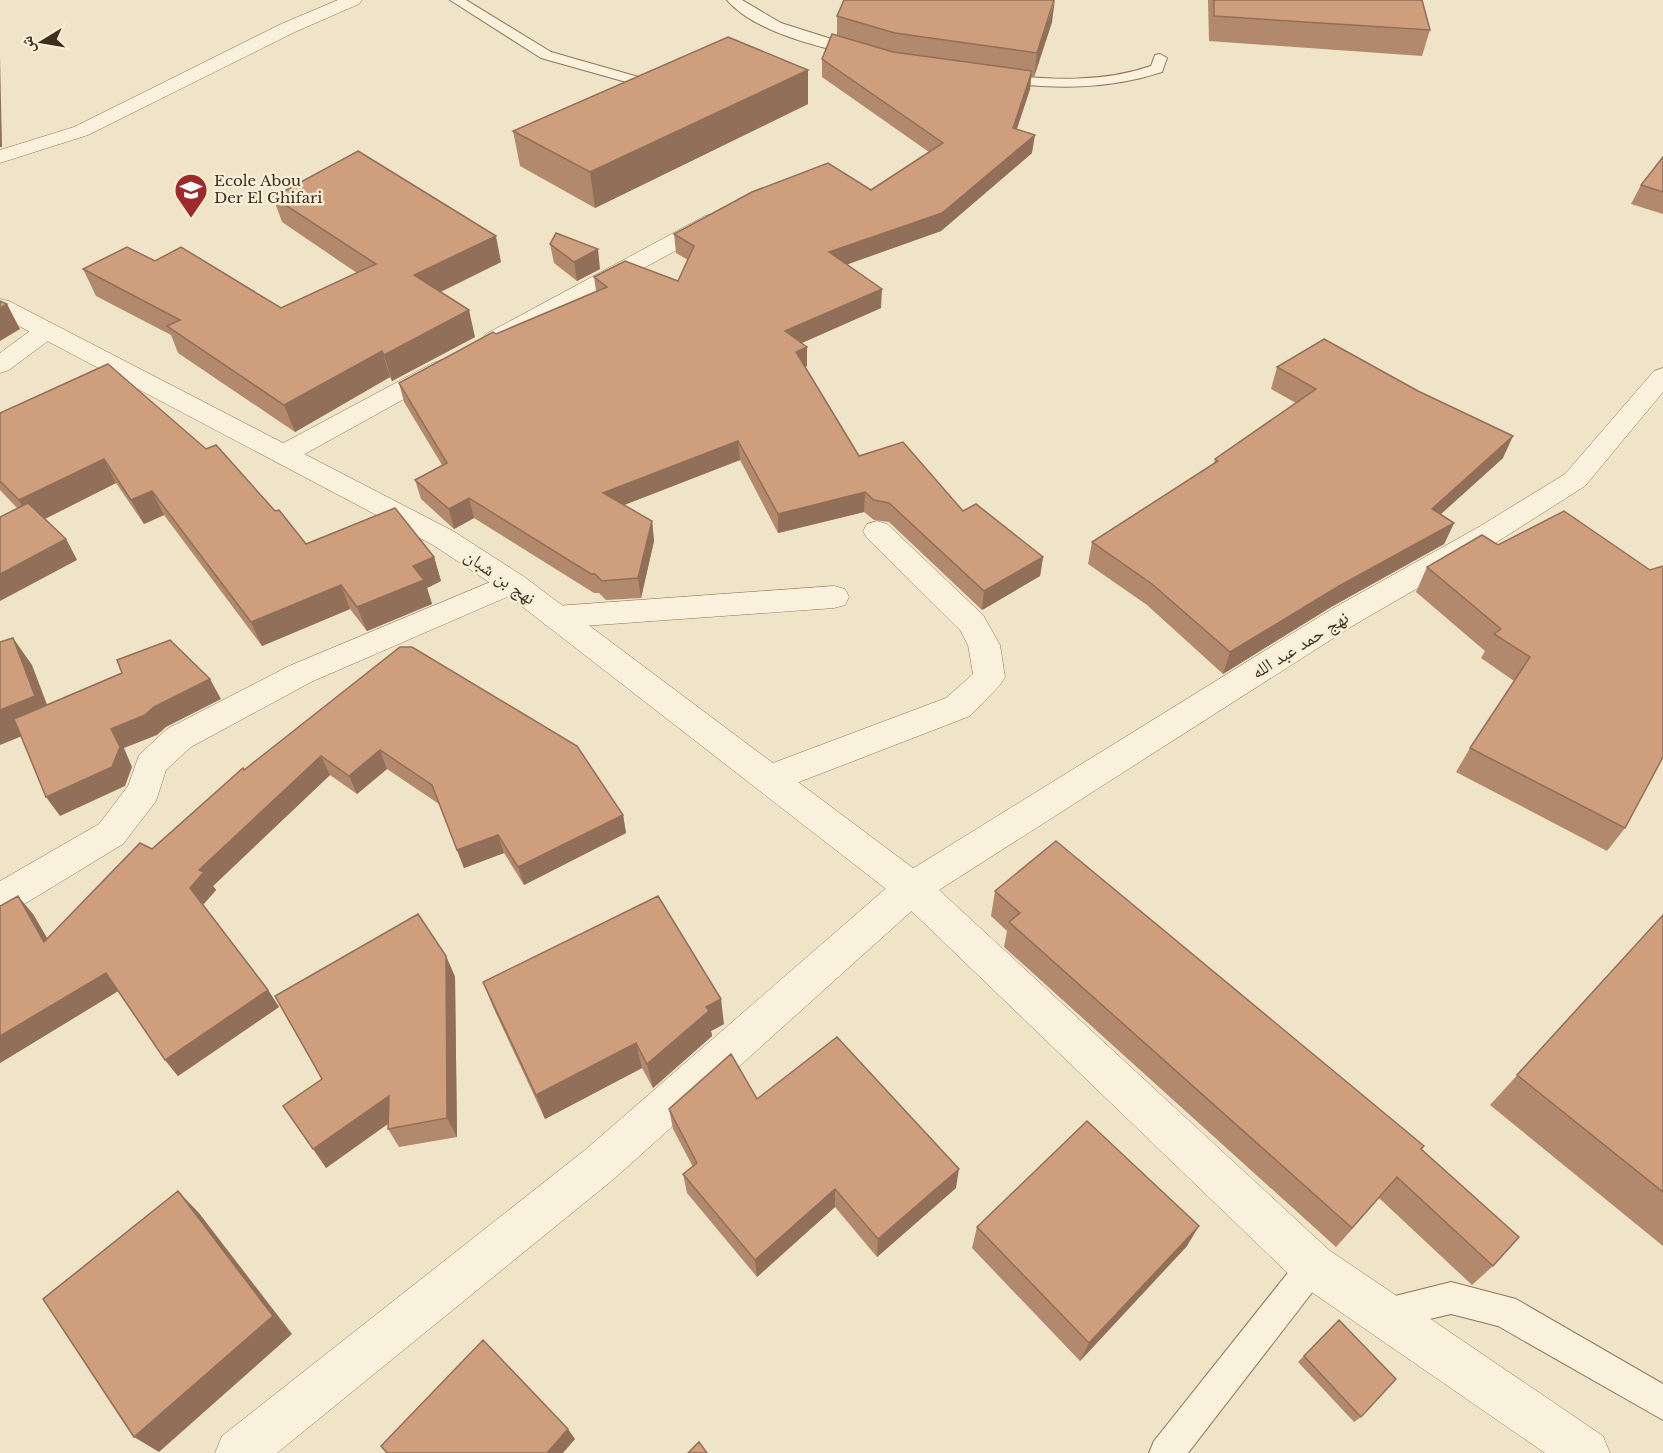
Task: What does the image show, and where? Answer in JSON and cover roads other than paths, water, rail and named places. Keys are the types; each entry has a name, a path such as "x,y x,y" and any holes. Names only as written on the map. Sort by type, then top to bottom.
{"street":[{"path":"0,157 81,131 288,28 353,0"},
{"path":"0,166 39,146"},
{"path":"284,454 734,210"},
{"name":"نهج بن شبان","path":"0,306 443,538 512,583 912,888 1313,1266 1586,1453"},
{"path":"0,365 47,330"},
{"name":"نهج حمد عبد الله","path":"239,1453 600,1164 912,888 1343,617 1487,535 1575,480 1663,376"},
{"path":"769,779 958,707 989,677 984,645 972,623 877,531"},
{"path":"0,900 111,834 144,791 151,764 179,738 300,674 512,583"},
{"path":"556,617 834,597"}],"lane":[{"path":"457,0 546,56 637,81"},
{"path":"734,0 748,13 815,40 871,56"},
{"path":"987,76 1046,85 1131,79 1156,69 1160,58"},
{"path":"1166,1453 1313,1266"},
{"path":"1383,1314 1451,1298 1504,1311 1663,1403"}],"place":[{"name":"Ecole Abou Der El Ghifari","path":"191,219"}]}
